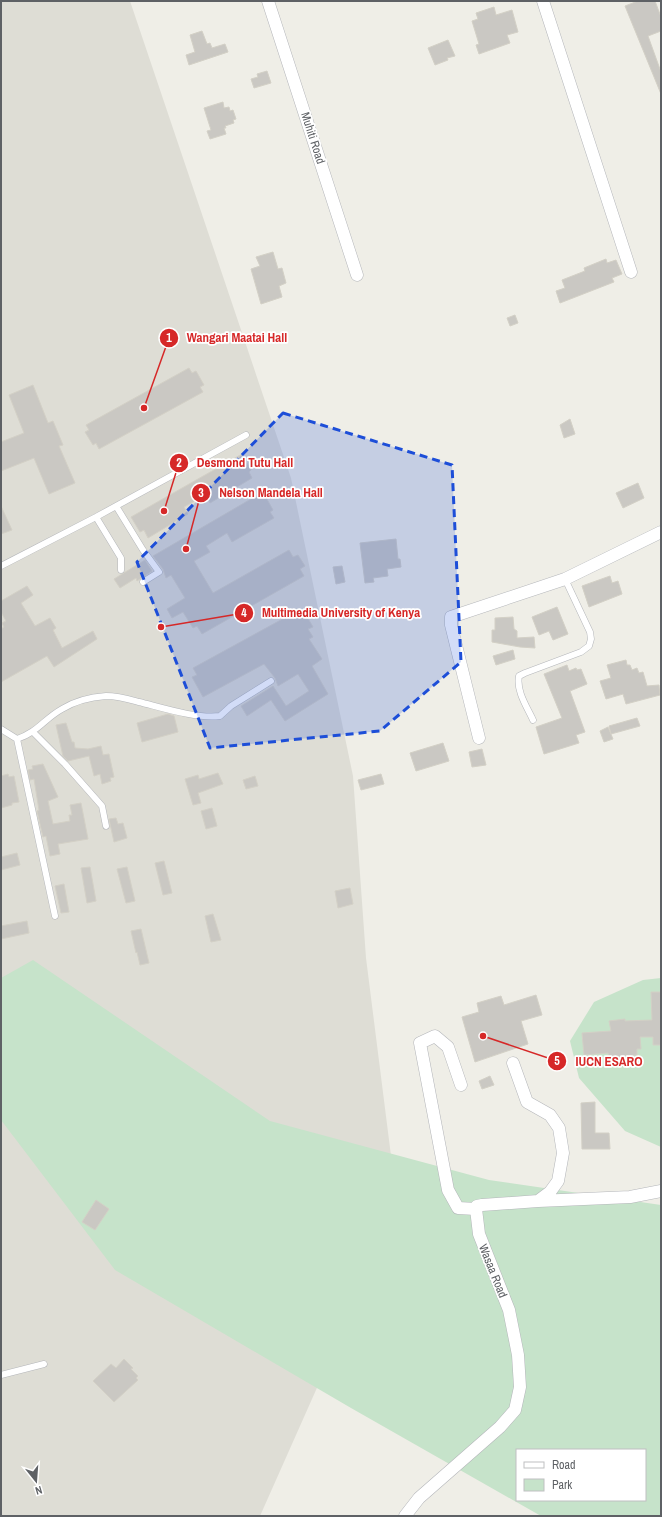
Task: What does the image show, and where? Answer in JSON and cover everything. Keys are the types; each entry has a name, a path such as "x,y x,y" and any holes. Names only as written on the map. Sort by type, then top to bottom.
{"street":[{"name":"Muhiti Road","path":"268,1 357,275"},
{"path":"543,1 632,272"},
{"path":"480,738 451,625 451,617 565,579 661,532"},
{"path":"461,1085 448,1047 435,1036 420,1043 448,1190 458,1208 476,1210 477,1206 482,1205 630,1197 661,1191"},
{"path":"513,1063 526,1102 550,1114 559,1128 561,1136 563,1152 558,1181 550,1192 538,1201"},
{"name":"Wasaa Road","path":"405,1516 419,1498 500,1426 514,1410 520,1386 518,1355 509,1310 479,1234 476,1210"}],"lane":[{"path":"1,566 96,517 246,434"},
{"path":"116,506 159,572 143,582"},
{"path":"96,517 121,558 121,570"},
{"path":"533,720 518,683 519,676 581,652 589,646 591,639 590,632 565,579"},
{"path":"17,738 33,732 63,708 87,699 107,696 123,697 201,716 220,716 231,706 271,681"},
{"path":"1,729 17,738 55,916"},
{"path":"33,732 65,764 102,806 106,826"},
{"path":"1,1375 44,1364"}],"highlighted area":[{"path":"283,413 452,465 461,662 380,731 210,748 137,562"}],"shaded area":[{"path":"1,1 130,1 291,478 353,776 366,958 399,1219 340,1336 260,1516 1,1516"}],"green space":[{"path":"33,960 270,1121 489,1180 661,1205 661,1516 541,1516 351,1408 115,1270 1,1120 1,978"},
{"path":"661,978 661,1147 625,1131 579,1078 570,1041 594,1002 643,980"}],"building":[{"path":"638,1 655,1 661,17 661,31 648,36 661,72 661,94 625,6"},
{"path":"494,7 496,15 512,10 518,32 507,35 510,43 479,54 476,45 479,44 472,21 478,19 476,13"},
{"path":"202,31 207,44 210,43 212,48 225,44 228,52 189,65 186,55 195,52 190,35"},
{"path":"448,40 455,56 447,58 448,60 435,65 428,48"},
{"path":"267,71 271,83 254,88 251,79 258,77 257,74"},
{"path":"223,102 224,108 229,107 230,111 233,110 236,119 233,120 234,123 225,126 226,128 224,128 226,134 210,139 207,131 211,130 204,108"},
{"path":"273,252 278,269 282,268 286,283 279,286 282,297 261,304 251,269 260,266 256,257"},
{"path":"606,259 607,263 616,260 622,274 612,278 614,282 560,303 556,291 565,288 562,280 585,271 584,268"},
{"path":"515,315 518,323 510,326 507,318"},
{"path":"189,368 192,373 196,371 204,385 200,387 203,392 99,449 96,443 93,445 85,432 89,430 86,425"},
{"path":"33,385 48,423 53,421 63,445 59,446 75,483 49,494 34,458 1,471 1,442 24,433 9,395"},
{"path":"570,419 575,434 564,438 560,425"},
{"path":"242,454 251,470 249,472 252,478 210,503 206,495 184,507 188,514 148,538 144,530 140,532 131,517"},
{"path":"638,483 644,498 623,508 616,493"},
{"path":"263,492 273,510 270,512 274,518 232,542 227,533 206,546 210,552 194,561 213,593 289,550 293,557 298,555 305,566 300,569 304,576 202,634 197,626 193,628 183,612 172,618 167,609 185,598 171,575 166,578 163,569 153,556"},
{"path":"1,506 12,530 1,534"},
{"path":"396,539 398,559 400,559 401,567 387,569 388,576 373,578 374,582 365,583 360,543"},
{"path":"145,560 152,571 137,581 136,578 120,588 114,579"},
{"path":"342,566 345,582 336,584 333,567"},
{"path":"610,576 612,583 618,581 622,594 589,607 582,586"},
{"path":"27,586 33,595 21,603 35,626 50,618 56,628 53,630 62,648 93,631 97,639 54,667 47,656 1,682 1,629 4,627 2,623 6,621 1,612 1,601"},
{"path":"557,607 568,634 553,640 549,631 539,635 532,617"},
{"path":"299,610 303,617 306,615 313,627 308,629 313,637 309,639 322,659 312,666 328,694 285,721 271,700 247,716 241,706 273,686 286,706 309,691 298,674 278,686 275,678 264,664 203,697 192,677 197,675 193,668"},
{"path":"513,617 514,629 517,631 517,638 534,637 535,648 492,642 492,630 495,630 495,618"},
{"path":"513,650 515,659 496,665 493,656"},
{"path":"626,660 627,665 630,665 632,670 637,668 639,673 643,672 647,686 659,685 660,695 626,704 623,694 606,699 600,681 611,678 607,665"},
{"path":"567,665 569,671 576,668 577,670 581,669 587,684 570,691 585,732 576,735 579,743 544,754 536,727 562,718 544,674"},
{"path":"168,714 174,716 178,732 142,742 137,723"},
{"path":"637,718 640,726 611,734 609,726"},
{"path":"66,723 75,748 88,749 101,746 103,755 109,754 114,777 110,778 111,781 102,784 100,774 94,776 89,756 68,761 63,756 56,725"},
{"path":"608,727 613,739 604,742 600,731"},
{"path":"443,743 449,761 416,771 410,753"},
{"path":"482,749 486,765 472,767 469,752"},
{"path":"43,764 58,797 48,801 53,824 70,821 69,815 72,815 70,805 81,803 88,839 58,844 60,854 50,856 46,836 43,837 37,811 39,810 34,779 30,780 28,770 33,769 32,766"},
{"path":"218,773 223,784 198,793 201,803 193,805 185,779 198,775 199,779"},
{"path":"8,774 9,777 14,776 19,802 12,803 12,805 1,808 1,776"},
{"path":"381,774 384,784 361,790 358,780"},
{"path":"255,776 258,786 246,789 243,780"},
{"path":"212,808 217,826 206,829 201,811"},
{"path":"116,818 118,824 123,823 127,838 114,842 109,819"},
{"path":"17,853 20,865 1,870 1,857"},
{"path":"164,861 172,893 163,895 155,863"},
{"path":"90,867 96,901 87,903 81,868"},
{"path":"127,867 135,901 126,903 117,869"},
{"path":"64,884 69,912 61,913 55,886"},
{"path":"350,888 353,904 338,908 335,891"},
{"path":"213,914 221,940 211,942 205,916"},
{"path":"27,921 29,933 1,939 1,926"},
{"path":"141,929 149,963 140,965 131,931"},
{"path":"651,992 661,992 661,1045 653,1045 653,1037 640,1037 641,1049 637,1049 637,1055 609,1057 608,1053 584,1055 582,1033 611,1031 609,1021 625,1019 625,1021 652,1020"},
{"path":"536,995 542,1015 521,1021 528,1044 475,1062 462,1017 479,1012 477,1003 501,996 504,1005"},
{"path":"490,1076 494,1085 482,1089 479,1081"},
{"path":"595,1102 595,1133 609,1133 610,1149 582,1149 581,1103"},
{"path":"96,1200 109,1209 95,1230 82,1222"},
{"path":"124,1359 133,1368 131,1369 138,1376 136,1378 138,1380 114,1402 93,1381 111,1364 116,1368"}],"place":[{"name":"Wangari Maatai Hall","path":"144,408"},
{"name":"Desmond Tutu Hall","path":"164,511"},
{"name":"Nelson Mandela Hall","path":"186,549"},
{"name":"Multimedia University of Kenya","path":"161,627"},
{"name":"IUCN ESARO","path":"483,1036"}]}
